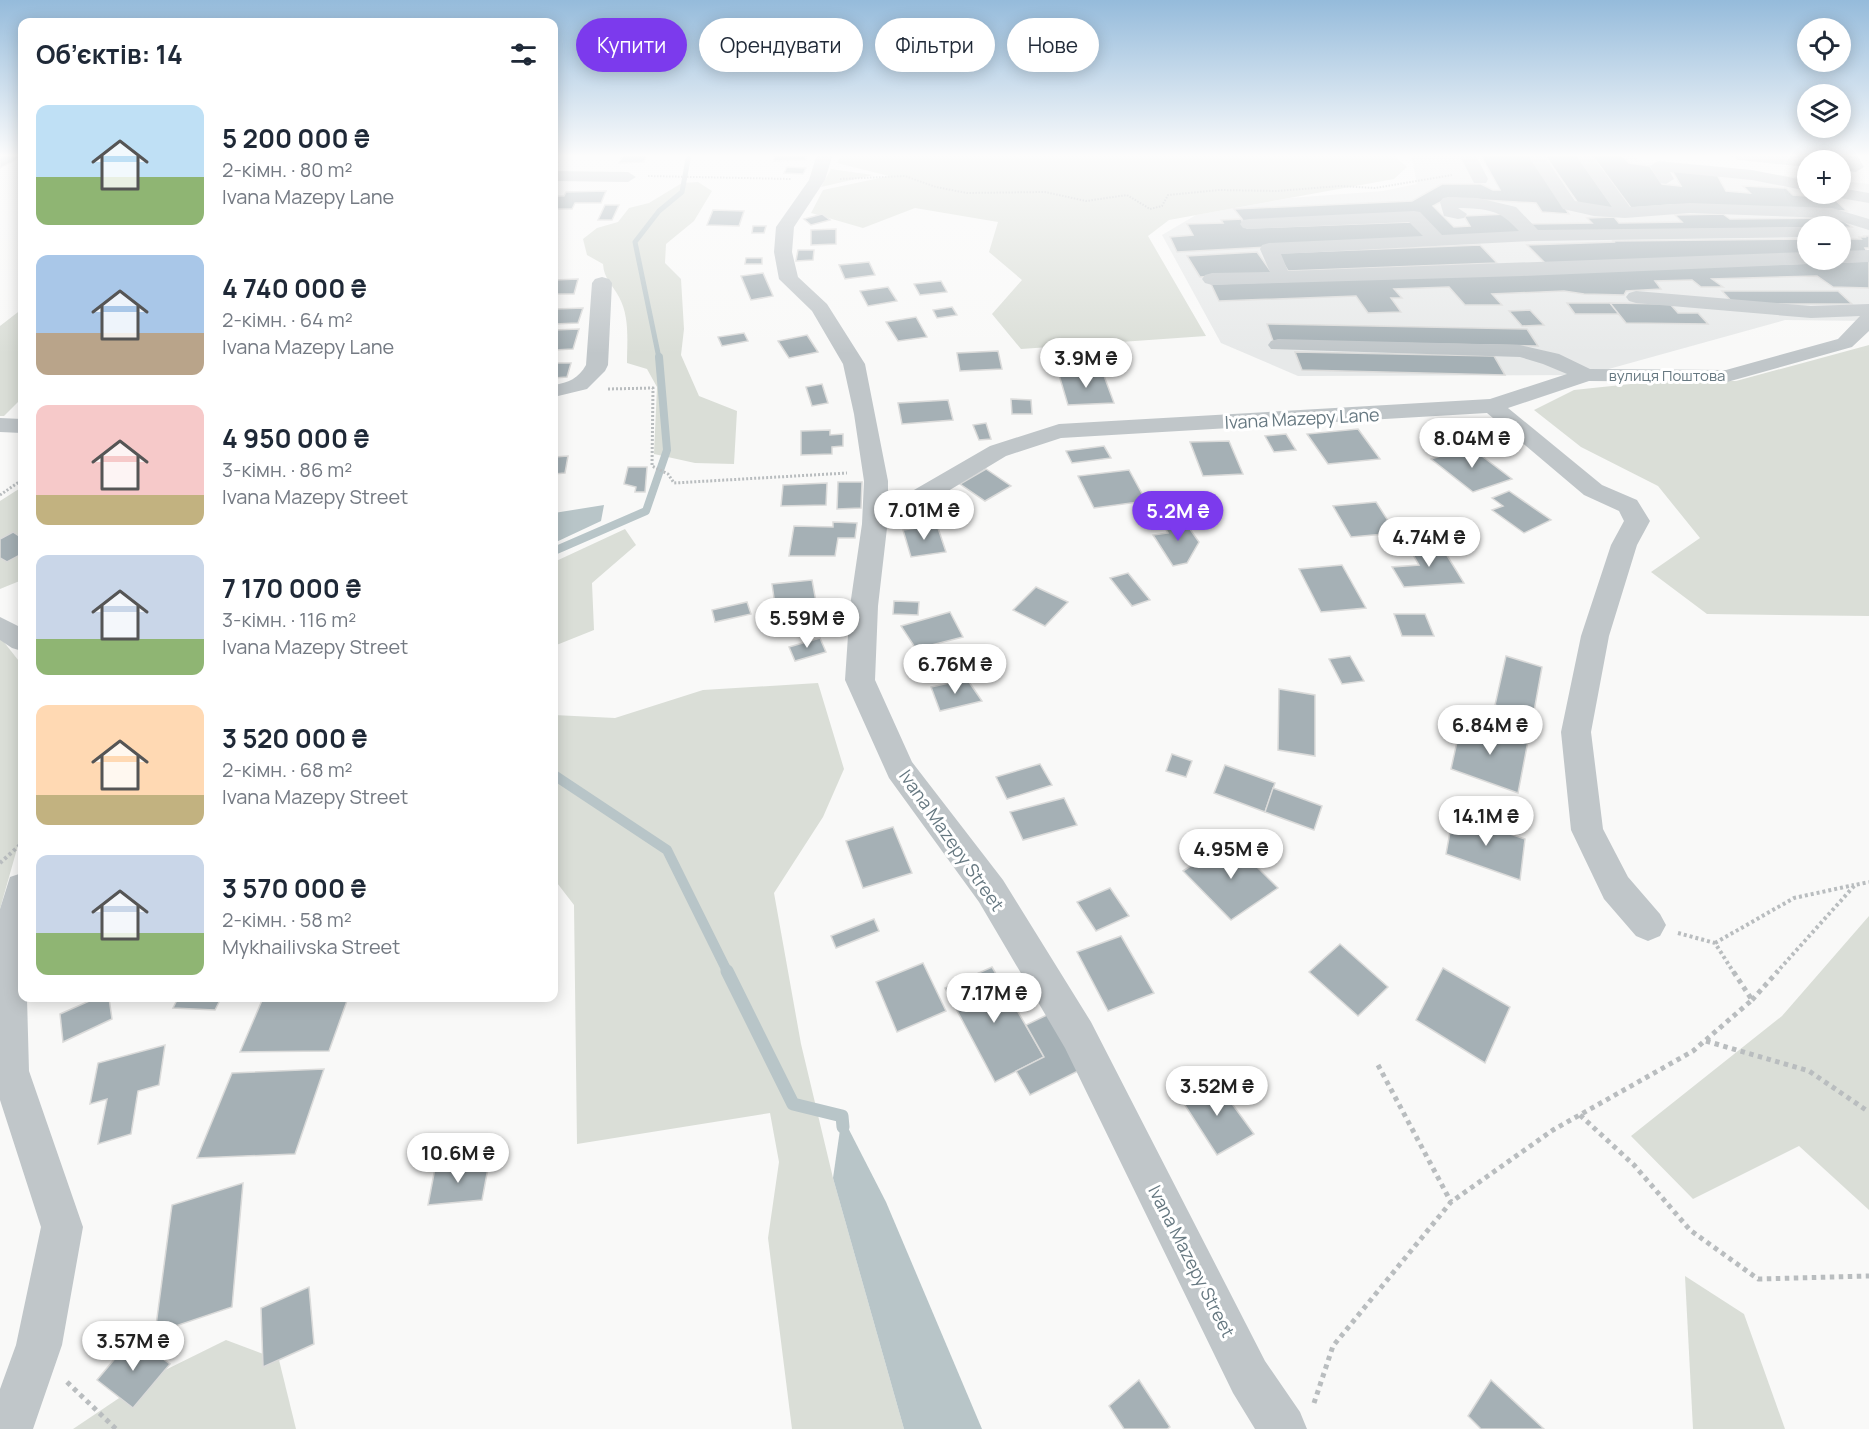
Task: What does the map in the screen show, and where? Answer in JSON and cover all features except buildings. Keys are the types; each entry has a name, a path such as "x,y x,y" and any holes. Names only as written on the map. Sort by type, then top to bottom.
{"street":[{"name":"Ivana Mazepy Street","path":"790,221 786,227 783,252 789,279 820,308 854,364 875,471 875,524 864,606 860,680 900,769 991,891 1078,1035 1249,1377 1283,1429"},
{"path":"1249,224 1317,221"},
{"path":"1419,221 1439,242"},
{"path":"1519,221 1533,236"},
{"path":"1851,232 1869,231"},
{"path":"1281,276 1269,249 1533,236 1797,232"},
{"path":"1497,238 1522,270"},
{"path":"1851,257 1869,256"},
{"path":"1212,279 1522,270 1797,258"},
{"path":"561,390 594,374 597,364 602,283"},
{"path":"1636,297 1811,312 1869,310"},
{"name":"вулиця Поштова","path":"1492,406 1587,375 1727,376 1845,343 1869,319"},
{"path":"1278,345 1520,351 1551,359 1587,375"},
{"path":"1492,406 1593,490 1628,506 1637,521 1624,545 1597,628 1576,732 1587,830 1616,888 1648,925"},
{"name":"Ivana Mazepy Lane","path":"875,524 998,452 1059,430 1492,406"},
{"path":"0,425 18,426"},
{"path":"0,627 18,638"},
{"path":"9,1429 39,1345 62,1227 10,1071 7,958 18,907"}],"path":[{"path":"561,390 653,388 652,466 668,474 674,483 715,483 783,476 875,471"},
{"path":"0,495 18,483"},
{"path":"0,863 18,847"},
{"path":"1715,943 1794,898 1869,882"},
{"path":"1311,1412 1333,1346 1451,1202 1553,1130 1693,1051 1752,1000 1855,885"},
{"path":"1648,925 1715,943 1752,1000"},
{"path":"1705,1041 1809,1071 1869,1112"},
{"path":"1378,1065 1451,1202"},
{"path":"1580,1114 1634,1165 1690,1230 1758,1279 1869,1276"},
{"path":"39,1345 53,1369 116,1429"}],"shaded area":[{"path":"694,221 666,244 665,263 681,279 684,329 681,355 699,396 737,411 734,464 695,463 654,454 657,387 647,369 627,363 627,330 623,305 607,278 603,264 587,255 583,239 597,228 618,222"},
{"path":"838,221 882,221 863,228"},
{"path":"990,221 1168,221 1148,236 1206,336 1021,349 992,314 1022,280 989,252 998,222"},
{"path":"1186,221 1797,221 1797,270 1851,270 1851,221 1869,221 1869,321 1785,320 1587,375 1298,376 1221,343 1162,235"},
{"path":"18,312 18,402 4,416 0,416 0,326"},
{"path":"1869,345 1869,616 1707,614 1651,572 1700,538 1658,486 1581,447 1534,410 1574,390 1659,381 1736,381"},
{"path":"18,490 18,582 0,589 0,501"},
{"path":"604,505 601,521 558,541 558,512"},
{"path":"625,529 636,545 592,583 594,630 558,644 558,560"},
{"path":"0,637 18,660 18,845 0,909"},
{"path":"818,683 844,769 823,817 774,893 801,1044 833,1178 904,1429 792,1429 768,1238 779,1162 770,1113 577,1144 574,905 558,884 558,715 615,718 703,690"},
{"path":"1869,916 1869,1210 1799,1146 1693,1199 1631,1136 1782,1016"},
{"path":"842,1116 886,1202 982,1429 904,1429 833,1178"},
{"path":"1685,1276 1744,1314 1785,1429 1693,1429"},
{"path":"226,1340 279,1360 296,1429 73,1429 149,1378"}],"waterway":[{"path":"652,221 635,242 659,358"},
{"path":"558,549 646,511 667,450 659,357"},
{"path":"558,778 667,850 728,973"},
{"path":"727,971 793,1104 842,1116 843,1127"}]}
